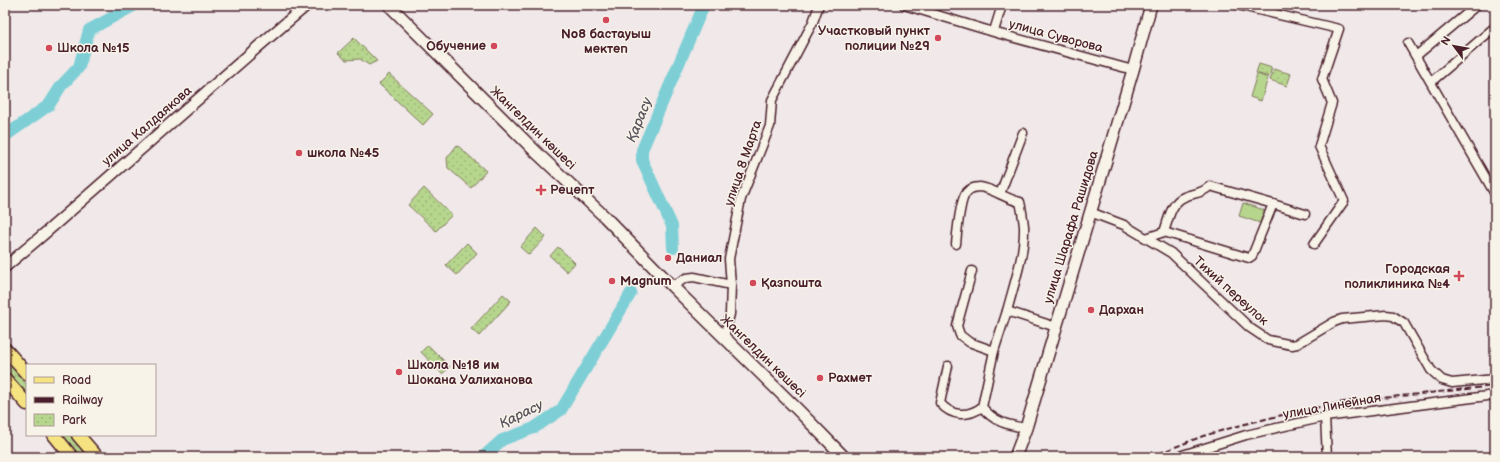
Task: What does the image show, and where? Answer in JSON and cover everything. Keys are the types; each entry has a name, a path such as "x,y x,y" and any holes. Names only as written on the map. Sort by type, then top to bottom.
{"main road":[{"name":"Жангелдин көшесі","path":"389,5 539,154 605,217 672,286 844,457"},
{"name":"улица Шарафа Рашидова","path":"1015,457 1026,428 1151,5"},
{"path":"5,349 26,373"},
{"path":"5,379 26,403"},
{"path":"55,436 72,457"},
{"path":"79,436 97,457"}],"street":[{"name":"улица Калдаякова","path":"5,266 44,234 307,5"},
{"name":"улица 8 Марта","path":"724,337 730,314 731,285 729,259 741,199 770,126 772,100 813,22 819,5"},
{"name":"улица Суворова","path":"904,5 1133,70"},
{"path":"994,31 1002,5"},
{"path":"1237,5 1339,29 1322,79 1332,104 1319,146 1344,201 1314,244"},
{"path":"1416,56 1476,5"},
{"path":"1431,82 1495,27"},
{"path":"1408,43 1495,194"},
{"path":"1000,194 1023,133"},
{"path":"1164,232 1174,206 1183,197 1203,192 1210,186 1305,214"},
{"path":"948,366 940,403 946,410 964,415 975,412 982,407 994,351 1020,261 1024,226 1020,202 1011,200 1000,194 980,187 971,188 965,194 958,222 956,244"},
{"path":"1146,238 1164,232 1249,258 1252,256 1273,204"},
{"name":"Тихий переулок","path":"1090,212 1124,225 1171,253 1250,328 1268,340 1292,345 1297,344 1334,322 1342,319 1386,315 1393,316 1404,322 1431,370 1442,380 1452,383 1495,379"},
{"path":"972,271 957,326 960,335 969,342 994,351"},
{"path":"672,286 686,278 694,277 731,285"},
{"path":"1006,311 1056,327"},
{"name":"улица Линейная","path":"1176,457 1246,434 1325,416 1495,395"},
{"path":"982,407 989,415 1006,425 1026,428"},
{"path":"1325,416 1327,457"}],"green space":[{"path":"354,38 377,61 369,65 360,59 346,60 338,53"},
{"path":"1259,64 1272,68 1269,77 1256,73"},
{"path":"1274,69 1291,74 1287,86 1270,80"},
{"path":"389,74 433,114 423,125 379,84"},
{"path":"1257,74 1268,78 1261,101 1250,97"},
{"path":"457,145 486,171 471,188 448,168 447,158"},
{"path":"424,188 452,215 436,231 408,205"},
{"path":"1243,203 1264,210 1260,223 1239,216"},
{"path":"537,228 546,237 529,255 520,247"},
{"path":"467,243 477,253 457,275 446,265"},
{"path":"558,247 575,263 567,272 550,256"},
{"path":"503,294 511,301 479,336 471,329"},
{"path":"428,345 450,367 442,374 421,352"},
{"path":"5,359 26,384 26,393 5,368"},
{"path":"63,436 71,436 89,457 81,457"}],"waterway":[{"path":"5,136 49,105 61,86 79,67 89,30 135,5"},
{"name":"Қарасу","path":"673,248 672,226 642,160 642,150 704,5"},
{"name":"Қарасу","path":"483,457 502,440 534,428 561,410 631,293"}],"railway":[{"path":"1150,457 1203,436 1295,412 1344,402 1495,386"}],"place":[{"name":"No8 бастауыш мектеп","path":"606,20"},
{"name":"Участковый пункт полиции №29","path":"938,38"},
{"name":"Обучение","path":"494,46"},
{"name":"Школа №15","path":"49,48"},
{"name":"школа №45","path":"299,153"},
{"name":"Рецепт","path":"541,190"},
{"name":"Даниал","path":"668,258"},
{"name":"Городская поликлиника №4","path":"1459,276"},
{"name":"Magnum","path":"612,281"},
{"name":"Қазпошта","path":"753,283"},
{"name":"Дархан","path":"1091,310"},
{"name":"Школа №18 им Шокана Уалиханова","path":"399,372"},
{"name":"Рахмет","path":"820,378"}]}
